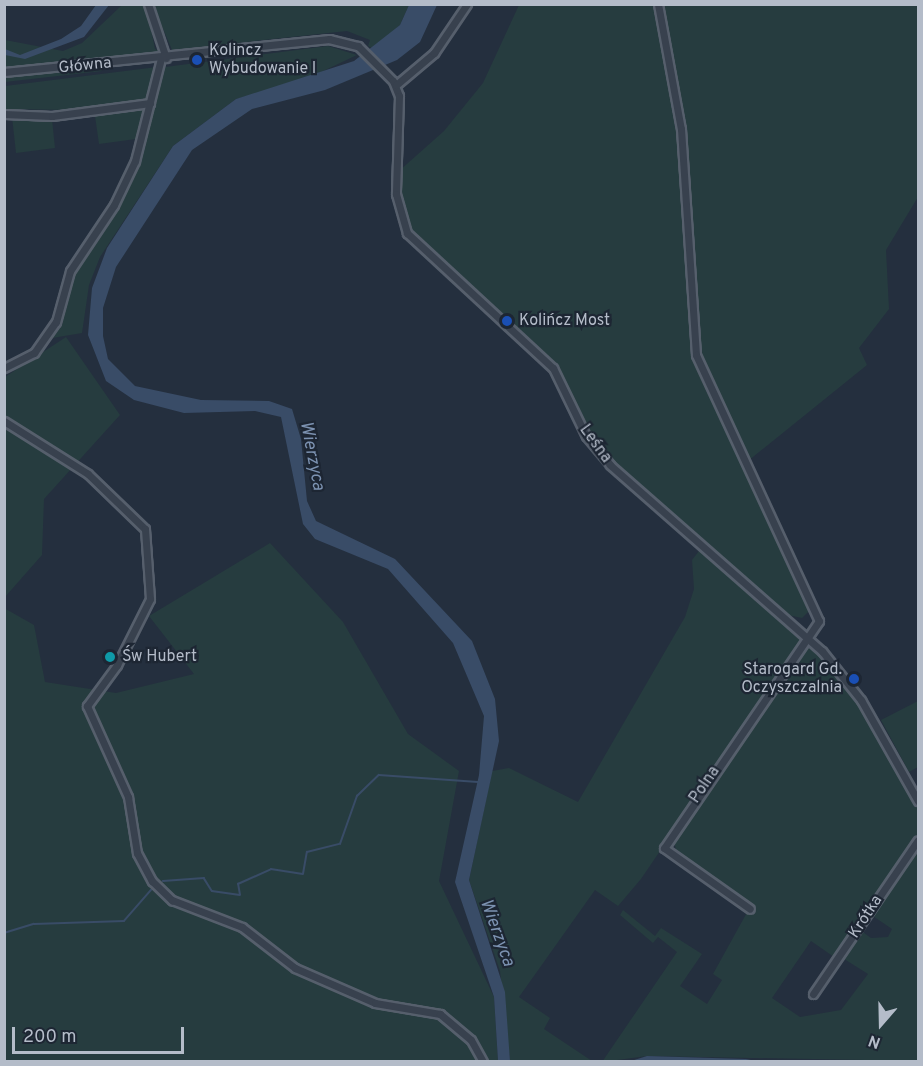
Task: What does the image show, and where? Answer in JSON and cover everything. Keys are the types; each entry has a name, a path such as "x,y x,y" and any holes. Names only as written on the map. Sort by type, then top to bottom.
{"street":[{"path":"4,368 34,353 56,322 70,271 114,205 135,161 164,58 148,4"},
{"path":"396,85 434,53 467,4"},
{"path":"658,4 681,129 696,355 817,611 818,628 810,639"},
{"name":"Główna","path":"4,72 164,58 330,39 347,40 365,53 396,85"},
{"name":"Leśna","path":"396,85 400,116 396,194 407,233 553,368 586,436 610,465 810,639 852,686 918,801"},
{"path":"4,114 52,116 150,103"},
{"path":"4,421 88,474 145,529 150,599 117,664 87,706 126,791 137,853 152,881 172,900 242,927 296,968 375,1003 440,1014 471,1040 483,1062"},
{"name":"Polna","path":"750,909 664,848 810,639"},
{"name":"Krótka","path":"813,994 918,840"}],"green space":[{"path":"122,5 146,5 155,49 160,51 157,54 5,67 5,40 63,51 82,43"},
{"path":"153,5 409,5 400,25 374,49 368,46 370,40 347,31 172,50"},
{"path":"519,5 918,5 918,197 886,250 889,309 859,348 867,365 743,465 810,610 802,618 788,615 603,454 551,361 407,229 399,171 444,131 483,83"},
{"path":"328,46 357,55 302,81 236,99 173,146 100,257 89,285 82,333 52,338 62,325 70,277 132,177 165,67"},
{"path":"157,67 148,100 72,110 5,109 5,86"},
{"path":"99,68 102,71 5,82 5,75"},
{"path":"144,109 136,139 99,144 95,116"},
{"path":"12,117 52,119 55,148 16,153"},
{"path":"66,337 120,415 44,499 42,555 5,597 5,377"},
{"path":"270,543 343,622 408,734 459,771 439,881 494,997 498,1061 5,1061 4,608 34,625 45,682 116,693 194,674 149,616"},
{"path":"699,551 805,638 641,879 618,906 595,890 519,997 550,1018 544,1029 592,1061 510,1061 500,971 469,880 492,771 509,768 578,802 685,617 694,589 692,560"},
{"path":"807,647 823,656 856,697 918,808 918,837 834,957 811,941 772,998 800,1017 841,1010 868,974 841,957 860,930 871,938 888,937 892,929 870,914 918,843 918,1061 647,1056 602,1062 677,952 658,937 653,943 620,915 623,910 655,936 661,928 702,954 680,986 707,1004 722,980 713,974 750,907 678,856 673,839"},
{"path":"918,701 918,767 909,772 881,720"}],"water":[{"path":"96,5 109,5 84,37 25,59 5,55 5,49 20,55 61,39 81,26"},
{"path":"409,5 437,5 420,42 397,60 325,90 252,109 192,150 116,267 103,308 103,336 108,359 135,386 201,400 269,401 292,409 301,439 307,501 316,521 395,559 472,641 495,699 499,741 469,880 505,992 510,1061 498,1061 494,997 455,882 479,775 484,716 453,643 388,569 315,539 303,524 281,417 255,411 184,413 134,400 106,381 88,335 92,288 107,248 173,146 236,99 354,61 400,25"},
{"path":"647,1056 746,1059 756,1061 631,1061"}],"waterway":[{"path":"163,881 204,878 212,891 240,895 238,884 271,869 303,874 307,852 340,844 357,796 379,775 478,782"},
{"path":"4,933 34,924 124,921 151,890"}],"place":[{"name":"Kolincz Wybudowanie I","path":"197,60"},
{"name":"Kolińcz Most","path":"507,321"},
{"name":"Św Hubert","path":"110,657"},
{"name":"Starogard Gd. Oczyszczalnia","path":"854,679"}],"water label":[{"name":"Wierzyca","path":"311,456"},
{"name":"Wierzyca","path":"496,933"}]}
